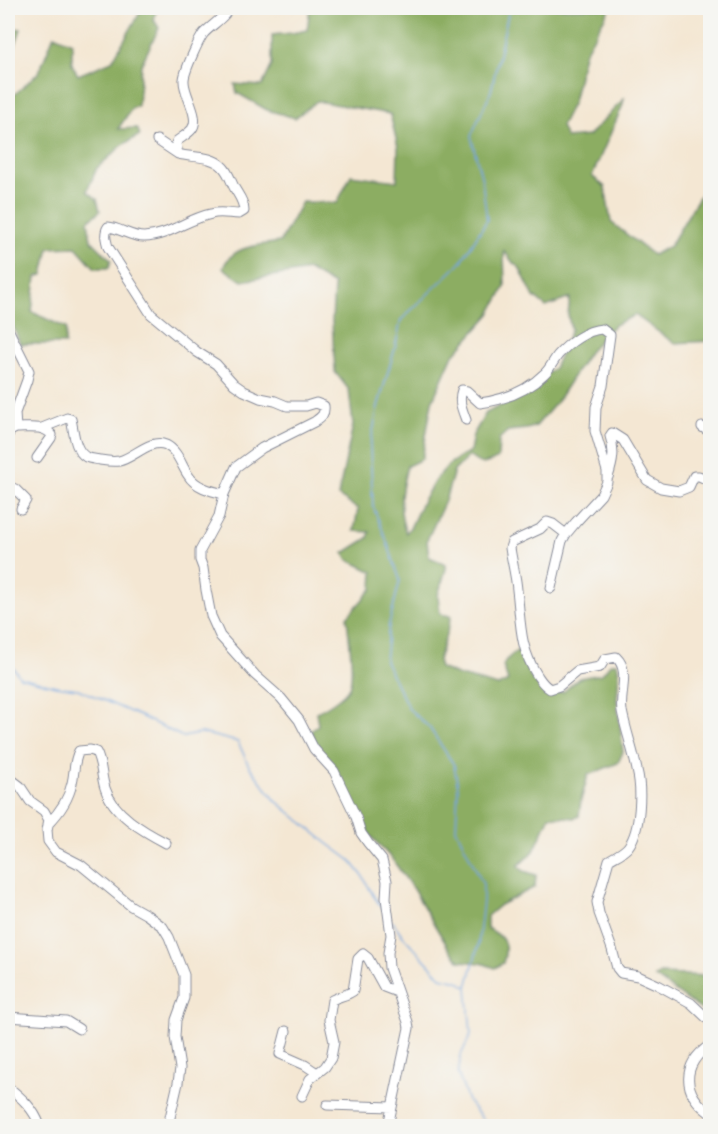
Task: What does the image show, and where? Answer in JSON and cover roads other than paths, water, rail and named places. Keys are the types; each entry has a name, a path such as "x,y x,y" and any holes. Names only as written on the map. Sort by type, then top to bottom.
{"street":[{"path":"178,154 177,141 193,128 195,122 186,94 184,79 186,70 203,34 225,14 225,8"},
{"path":"157,140 178,154 207,158 223,167 242,202 244,211 239,214 208,214 176,229 154,236 137,237 108,226 106,239 108,247 151,314 197,352 216,364 234,384 260,398 275,400 293,407 316,403 324,406 325,411 322,417 262,448 236,467 224,494 219,516 200,551 200,560 211,616 220,636 255,675 281,698 299,720 314,749 334,771 356,817 361,833 382,860 387,881 386,898 391,935 388,953 389,968 409,1028 388,1126"},
{"path":"8,329 29,371 15,413 16,428"},
{"path":"466,420 460,406 462,390 467,391 480,403 509,396 545,374 558,355 579,337 602,329 610,335 603,386 596,407 595,431 607,471 607,482"},
{"path":"42,428 67,418 71,419 78,447 82,453 87,458 105,461 118,461 145,448 158,444 166,445 182,462 189,478 200,486 224,494"},
{"path":"8,435 16,428 48,430 52,435 51,438 37,458"},
{"path":"551,588 566,534 601,495 607,482 613,462 610,436 612,434 623,440 647,480 661,488 679,492 689,487 694,476 711,481"},
{"path":"8,486 15,489 26,500 21,509"},
{"path":"566,534 547,522 540,529 512,542 510,548 525,653 544,686 549,689 559,686 577,671 600,667 605,659 616,657 623,666 622,708 638,771 638,822 628,847 609,860 597,902 599,913 617,968 621,973 638,976 658,985 691,1003 711,1021"},
{"path":"48,824 56,816 70,792 74,766 80,751 90,750 96,752 99,758 105,788 111,802 128,819 166,843"},
{"path":"8,777 20,786 30,801 44,811 49,820 48,841 56,852 81,865 131,906 163,927 169,937 184,975 184,998 176,1020 175,1036 180,1068 168,1126"},
{"path":"302,1096 310,1079 325,1067 331,1058 334,1042 329,1020 332,1000 339,995 347,995 353,991 358,959 363,954 368,958 384,987 397,992"},
{"path":"8,1017 66,1021 79,1029"},
{"path":"286,1031 280,1054 317,1073"},
{"path":"711,1045 696,1057 690,1067 689,1081 692,1093 700,1106 711,1113"},
{"path":"8,1087 23,1098 37,1116 40,1126"},
{"path":"327,1105 392,1107"}],"waterway":[{"path":"467,987 478,946 483,884 456,829 458,787 454,765 429,727 409,709 385,661 389,624 400,580 373,506 370,446 401,320 461,262 487,220 482,180 471,136 491,91 508,14"},
{"path":"8,661 20,677 78,689 183,737 202,733 238,742 249,766 276,801 350,860 383,909"},
{"path":"393,922 441,977 458,981 467,987 471,1034 461,1055 458,1074 468,1101 484,1121 485,1126"}]}
